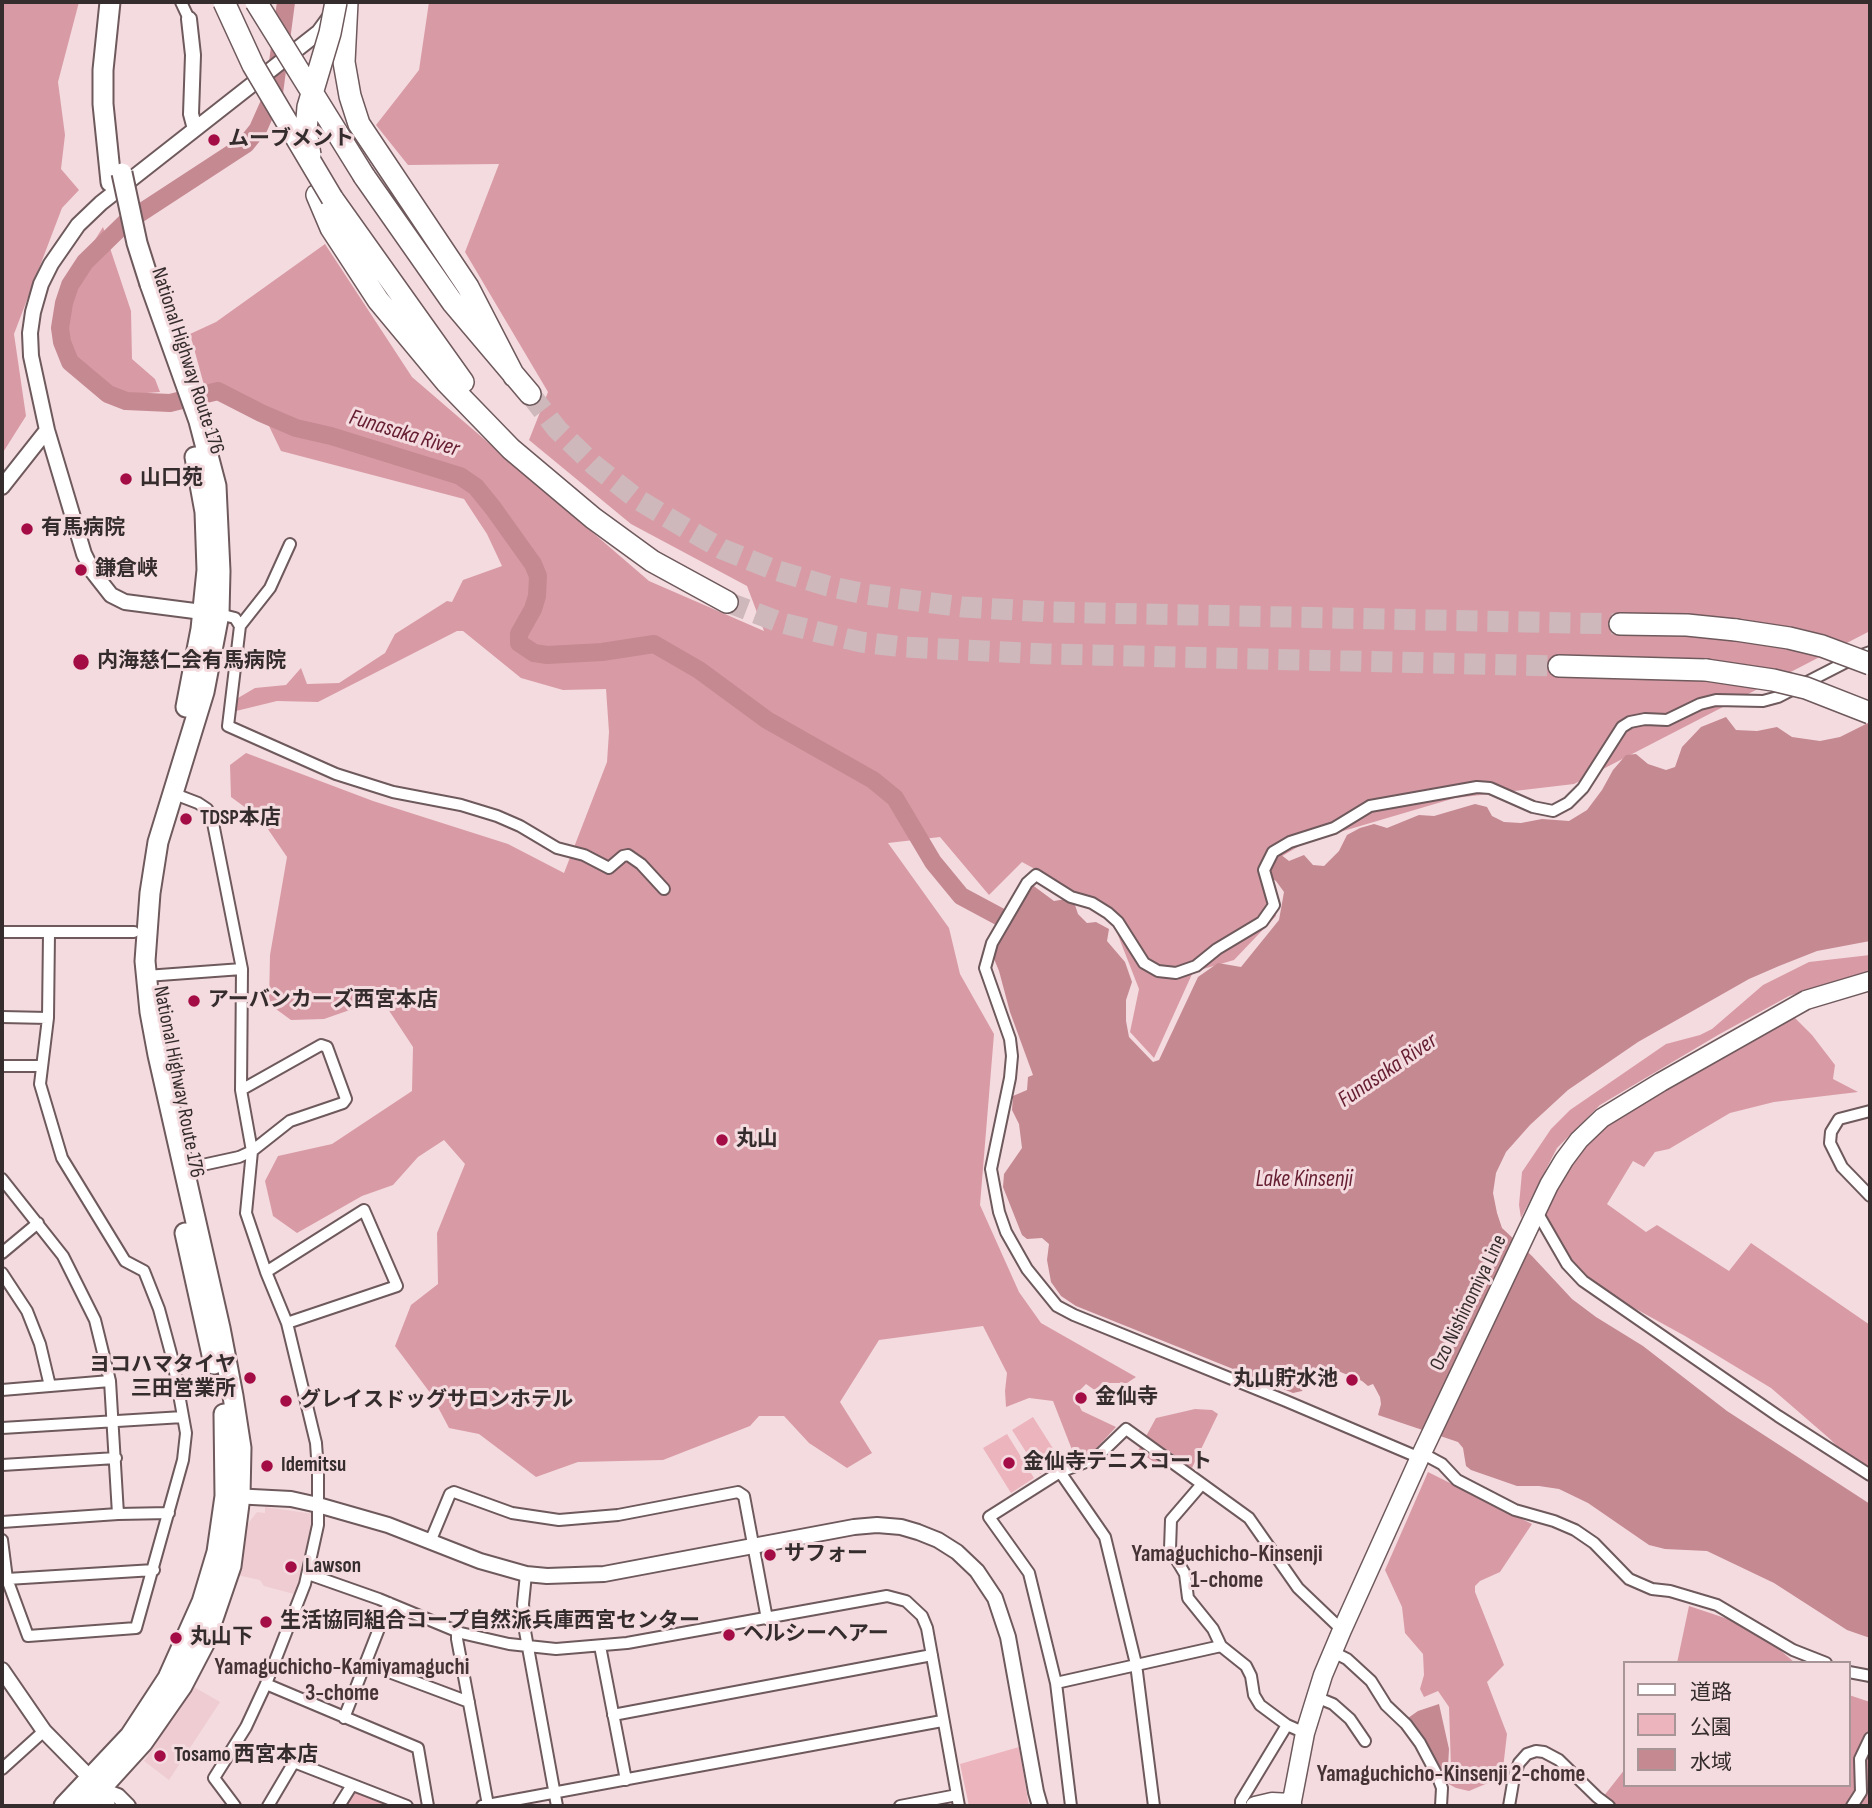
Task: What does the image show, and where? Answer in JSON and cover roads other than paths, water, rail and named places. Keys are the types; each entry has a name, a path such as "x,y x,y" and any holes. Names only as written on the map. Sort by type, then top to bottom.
{"highway":[{"name":"National Highway Route 176","path":"110,2 103,70 103,104 116,177 134,232 145,289 216,486 220,572 191,693 147,838 134,932 134,965 141,1028 223,1404 232,1496"},
{"name":"National Highway Route 176","path":"116,177 115,93 123,2"},
{"path":"224,2 253,65 324,197 473,395 593,518 652,561 727,602"},
{"path":"256,2 364,176 453,303 530,394"},
{"path":"324,197 306,131 308,107 338,2"},
{"path":"347,2 344,62 350,96 359,124 468,287 514,376"},
{"name":"National Highway Route 176","path":"85,1806 101,1792 130,1736 168,1678 182,1651 202,1602 217,1552 241,1448 233,1396 149,1012 146,976 146,932 158,842 204,692 211,613"},
{"path":"1620,624 1687,625 1789,638 1822,646 1870,664"},
{"path":"1559,666 1706,670 1773,680 1806,688 1870,713"},
{"name":"National Highway Route 176","path":"64,1806 101,1792"}],"main road":[{"name":"Ozo Nishinomiya Line","path":"1255,1806 1272,1802 1291,1805 1305,1733 1342,1630 1425,1447 1549,1185 1564,1160 1579,1140 1602,1118 1707,1055 1806,1000 1870,981"}],"street":[{"path":"181,2 188,19 193,55 191,114 195,130"},
{"path":"304,44 330,2"},
{"path":"240,626 235,618 125,602 111,595 99,582 84,554 47,430 31,356 30,333 41,284 78,225 101,203 319,32 338,2"},
{"path":"2,487 47,430"},
{"path":"290,544 270,589 240,626 228,726 336,774 393,792 461,805 497,816 557,848 584,855 609,868 622,856 628,855 641,864 664,889"},
{"path":"1821,1661 1793,1650 1717,1605 1670,1591 1652,1589 1629,1579 1594,1543 1575,1530 1515,1510 1457,1480 1425,1447 1413,1455 1057,1306 1027,1269 1006,1232 990,1169 1012,1056 1010,1039 986,976 986,958 1027,883 1036,875 1071,897 1092,903 1108,913 1118,922 1144,962 1158,971 1177,973 1196,966 1217,949 1262,922 1274,905 1264,870 1273,852 1290,842 1334,828 1370,806 1477,787 1490,788 1533,807 1553,811 1568,803 1583,789 1622,727 1630,722 1645,719 1667,720 1700,704 1716,700 1763,701 1777,697 1870,652"},
{"path":"172,793 198,803 207,809 212,818 242,969 240,1090 252,1152 246,1213 287,1323 316,1443 318,1525 308,1574 266,1685 246,1727 214,1778 235,1806"},
{"path":"2,932 134,932"},
{"path":"2,1540 7,1579 28,1636 136,1628 183,1460 186,1433 173,1361 159,1309 144,1271 125,1261 62,1158 40,1084 48,1018 49,933"},
{"path":"146,976 242,969"},
{"path":"2,1017 48,1018"},
{"path":"184,1169 252,1152 290,1121 343,1103 346,1099 327,1047 321,1045 240,1090"},
{"path":"2,1066 43,1066"},
{"path":"1870,1111 1839,1119 1831,1132 1830,1143 1842,1167 1870,1196"},
{"path":"2,1179 63,1256 95,1320 110,1381 118,1514"},
{"path":"266,1272 364,1210 397,1286 287,1323"},
{"path":"1534,1220 1583,1281 1778,1416 1870,1475"},
{"path":"2,1253 38,1223"},
{"path":"2,1273 27,1311 40,1344 50,1386"},
{"path":"2,1390 110,1381"},
{"path":"2,1428 183,1417"},
{"path":"1071,1806 1056,1683 1029,1573 989,1517 1060,1472 1096,1458 1126,1429 1249,1518 1298,1588 1342,1630"},
{"path":"2,1465 116,1458"},
{"path":"1060,1472 1105,1537 1136,1664 1154,1806"},
{"path":"1202,1484 1171,1520 1170,1549 1185,1574 1188,1598 1213,1629 1221,1646 1246,1667 1251,1676 1254,1695 1260,1705 1287,1726 1305,1733"},
{"path":"430,1542 450,1494 454,1492 512,1513 559,1520 618,1515 738,1492 744,1496 766,1619"},
{"path":"232,1496 291,1499 318,1504 388,1525 480,1561 526,1574 604,1574 853,1527 877,1525 918,1532 957,1552 978,1571 995,1598 1002,1615 1040,1806"},
{"path":"2,1522 169,1513"},
{"path":"7,1579 154,1570"},
{"path":"308,1574 389,1603 457,1632 481,1639 556,1649 627,1643 887,1596 906,1601 922,1616 927,1628 958,1801 900,1806"},
{"path":"526,1574 523,1604 528,1647 557,1806"},
{"path":"344,1718 389,1603"},
{"path":"457,1632 485,1806 943,1721"},
{"path":"600,1646 625,1780"},
{"path":"1056,1683 1221,1646"},
{"path":"1333,1652 1347,1659 1371,1681 1387,1705 1420,1743 1437,1774 1441,1788 1441,1806"},
{"path":"613,1715 932,1655"},
{"path":"365,1663 469,1702"},
{"path":"2,1670 44,1731 101,1792 118,1796 128,1806"},
{"path":"1851,1672 1870,1676"},
{"path":"266,1685 418,1748 428,1806"},
{"path":"1316,1697 1333,1704 1350,1719 1366,1741"},
{"path":"1241,1806 1241,1801 1287,1726"},
{"path":"2,1769 44,1731"},
{"path":"1852,1806 1861,1792 1860,1759 1870,1738"},
{"path":"1509,1806 1519,1763 1527,1754 1536,1751 1559,1760 1609,1806"},
{"path":"268,1806 294,1762 407,1806"},
{"path":"339,1806 352,1785"}],"water":[{"name":"Lake Kinsenji","path":"1726,717 1736,730 1757,731 1777,727 1792,737 1820,741 1840,737 1870,722 1870,941 1817,951 1749,979 1638,1042 1568,1090 1530,1125 1506,1152 1496,1173 1493,1193 1502,1228 1572,1299 1643,1346 1727,1411 1870,1504 1870,1638 1847,1630 1774,1583 1707,1551 1665,1549 1649,1545 1588,1503 1559,1489 1517,1486 1471,1470 1466,1466 1463,1448 1458,1442 1378,1415 1380,1397 1373,1384 1368,1386 1331,1368 1322,1368 1310,1376 1302,1391 1293,1393 1076,1306 1061,1296 1051,1282 1047,1260 1049,1244 1042,1238 1027,1239 1022,1235 1003,1187 1004,1174 1022,1148 1019,1124 1012,1110 1013,1096 1027,1090 1028,1077 1033,1075 992,954 1031,884 1054,901 1066,899 1075,905 1078,914 1087,923 1096,922 1109,929 1107,941 1125,962 1132,982 1126,1000 1129,1037 1153,1062 1159,1060 1198,977 1218,963 1241,967 1279,920 1284,892 1276,881 1267,875 1280,854 1289,861 1304,855 1313,865 1324,866 1339,851 1347,835 1360,828 1374,824 1387,828 1419,815 1434,816 1475,804 1487,807 1492,816 1504,822 1521,823 1542,819 1569,821 1587,810 1626,755 1636,754 1648,764 1666,770 1675,767 1682,747 1701,727"},
{"path":"1439,1704 1449,1749 1448,1767 1444,1773 1408,1718 1418,1711"}],"waterway":[{"name":"Funasaka River","path":"286,2 274,93 258,129 246,144 125,223 85,262 70,285 60,328 70,362 108,394 126,401 170,403 218,391 296,428 331,436 460,476 476,487 493,508 533,564 538,576 537,596 519,634 519,643 534,653 547,655 602,652 654,644 699,670 767,720 873,780 895,798 933,862 961,896 1002,918"}],"tunnel":[{"path":"530,394 557,429 594,465 637,499 687,529 722,549 772,569 865,594 963,607 1050,612 1620,624"},
{"path":"727,602 779,622 822,633 861,642 904,647 1047,654 1559,666"}],"place":[{"name":"ムーブメント","path":"214,140"},
{"name":"山口苑","path":"126,479"},
{"name":"有馬病院","path":"27,529"},
{"name":"鎌倉峡","path":"81,570"},
{"name":"内海慈仁会有馬病院","path":"81,662"},
{"name":"TDSP本店","path":"186,819"},
{"name":"アーバンカーズ西宮本店","path":"194,1001"},
{"name":"丸山","path":"722,1140"},
{"name":"ヨコハマタイヤ 三田営業所","path":"250,1378"},
{"name":"丸山貯水池","path":"1352,1380"},
{"name":"金仙寺","path":"1081,1398"},
{"name":"グレイスドッグサロンホテル","path":"286,1401"},
{"name":"金仙寺テニスコート","path":"1009,1463"},
{"name":"Idemitsu","path":"267,1466"},
{"name":"サフォー","path":"770,1555"},
{"name":"Lawson","path":"291,1567"},
{"name":"生活協同組合コープ自然派兵庫西宮センター","path":"266,1622"},
{"name":"ヘルシーヘアー","path":"729,1635"},
{"name":"丸山下","path":"176,1638"},
{"name":"Tosamo 西宮本店","path":"160,1756"}],"district":[{"name":"Yamaguchicho-Kinsenji 1-chome","path":"1227,1568"},
{"name":"Yamaguchicho-Kamiyamaguchi 3-chome","path":"342,1681"},
{"name":"Yamaguchicho-Kinsenji 2-chome","path":"1451,1775"}]}
